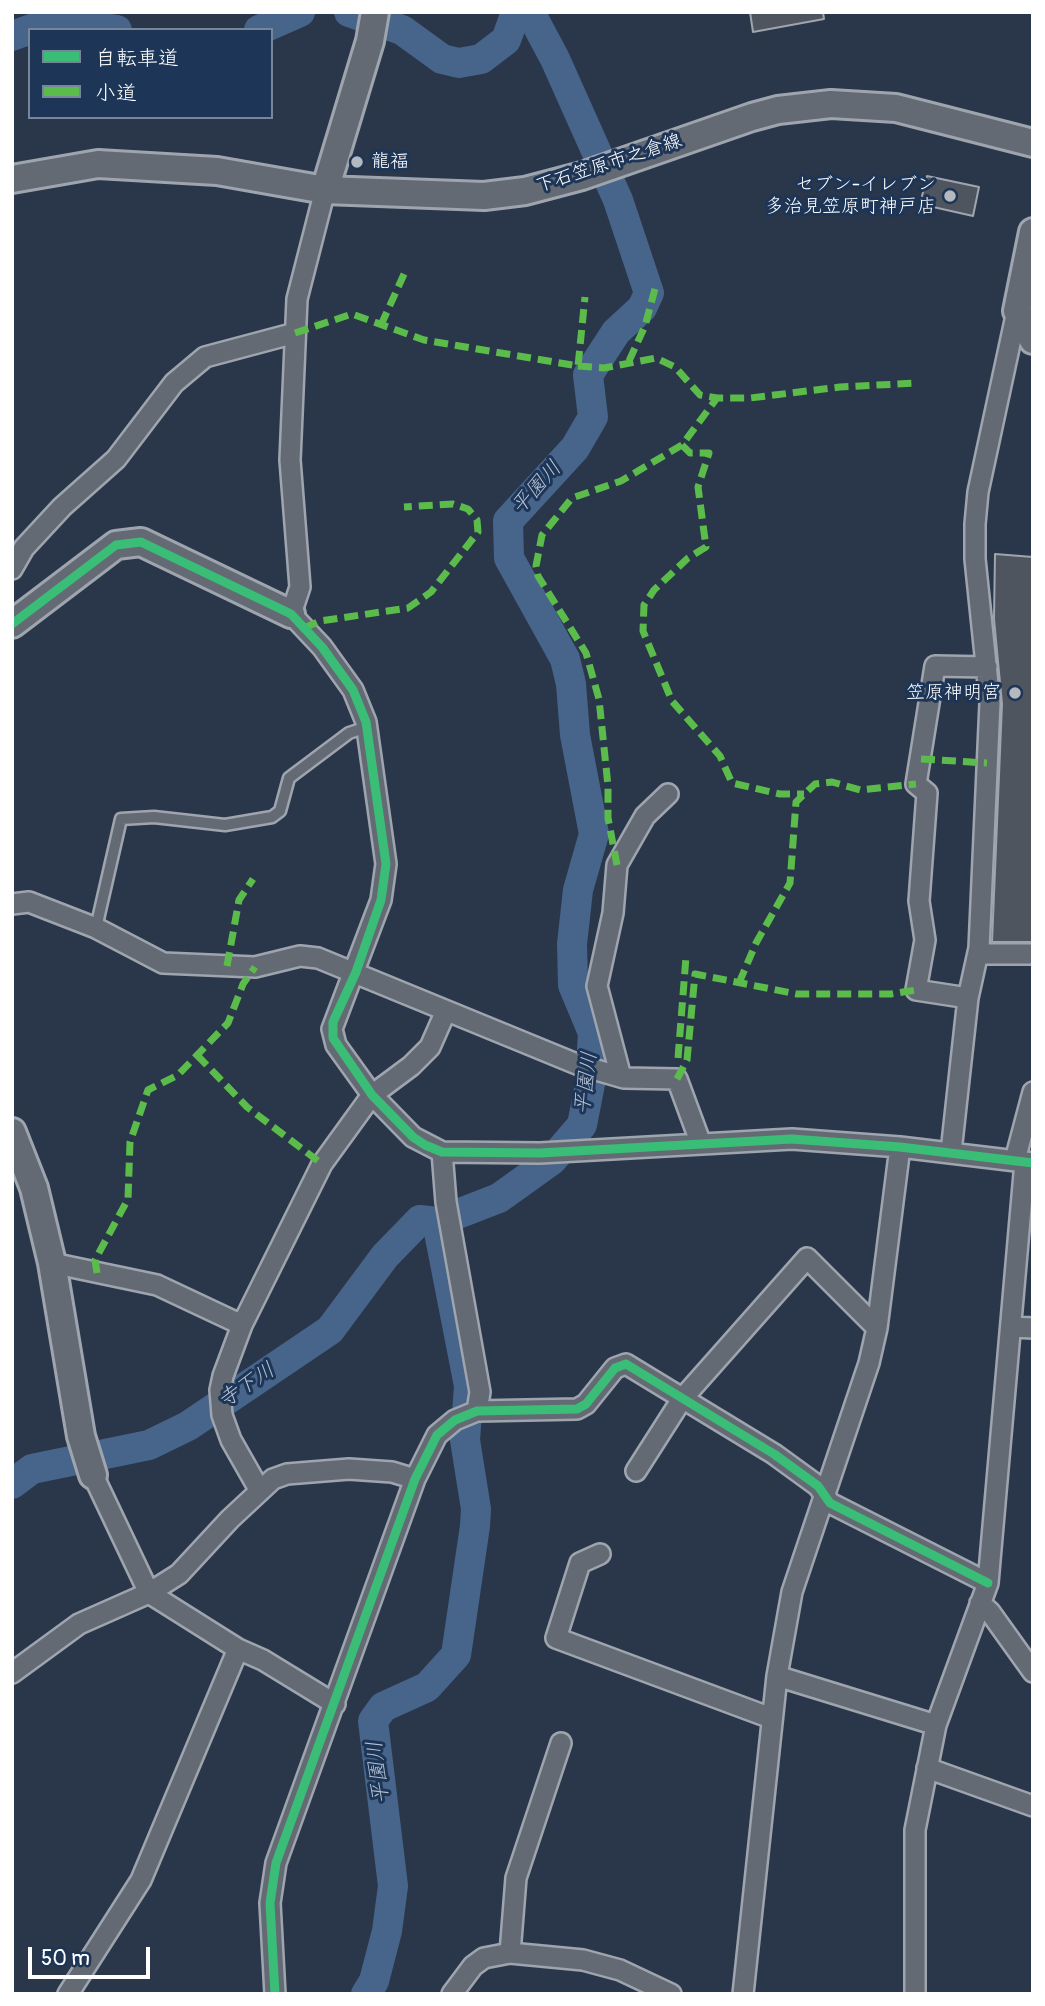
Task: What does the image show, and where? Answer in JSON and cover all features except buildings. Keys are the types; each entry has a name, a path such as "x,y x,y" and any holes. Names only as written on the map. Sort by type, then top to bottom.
{"main road":[{"path":"324,190 370,41 375,12"},
{"name":"下石笠原市之倉線","path":"12,179 98,164 217,171 324,190 484,196 525,191 582,176 778,110 831,104 896,108 1033,143"},
{"path":"1033,232 1017,311 1033,340"},
{"path":"12,624 116,545 141,542 291,614"},
{"path":"12,1132 34,1188 52,1263 81,1436 93,1475"}],"street":[{"path":"324,190 297,299 290,460 300,587 291,614 322,647 353,690 367,727 386,864 382,900 356,972 333,1022 333,1038 372,1095 412,1137 442,1152 540,1153 792,1139 951,1152 1024,1162"},
{"path":"951,1152 968,998 978,954 990,703 975,559 975,524 978,492 1017,311"},
{"path":"12,569 24,548 62,507 116,459 174,383 205,357 295,333"},
{"path":"968,998 916,990 925,940 919,901 927,793 916,784 935,666 987,667"},
{"path":"613,1075 597,986 614,913 617,865 645,816 668,793"},
{"path":"12,904 29,902 96,928 163,963 255,967 300,956 318,958 356,972 445,1013 579,1065 613,1075 677,1079 701,1144"},
{"path":"978,954 1033,954"},
{"path":"261,1491 231,1440 222,1415 220,1390 242,1325 321,1164 372,1095 411,1066 430,1046 445,1013"},
{"path":"915,1994 915,1830 936,1725 988,1583 1012,1327 1024,1162 1033,1092"},
{"path":"743,1994 771,1717 792,1592 823,1493 869,1363 877,1328 900,1147"},
{"path":"442,1152 446,1202 480,1392 477,1411"},
{"path":"636,1471 682,1399 807,1258 877,1328"},
{"path":"52,1263 157,1285 242,1325"},
{"path":"1012,1327 1033,1328"},
{"path":"275,1994 270,1903 276,1863 415,1479 437,1435 455,1420 477,1411 577,1409 586,1404 615,1368 626,1364 774,1454 823,1493 830,1503 988,1583"},
{"path":"12,1673 79,1624 149,1593 179,1574 273,1479 287,1474 371,1469 415,1479"},
{"path":"93,1475 149,1593 237,1650 263,1660 335,1704"},
{"path":"600,1554 580,1563 556,1638 771,1717"},
{"path":"980,1603 990,1612 1033,1672"},
{"path":"68,1994 141,1880 237,1650"},
{"path":"777,1676 936,1725"},
{"path":"510,1953 516,1878 561,1743"},
{"path":"927,1768 1033,1806"},
{"path":"452,1994 473,1966 484,1958 510,1953 583,1960 620,1970 671,1994"}],"lane":[{"path":"96,928 121,819 154,817 225,825 272,817 280,811 289,778 349,733 367,727"}],"waterway":[{"path":"264,28 300,12"},
{"path":"349,12 402,30 442,59 459,63 481,59 506,40 516,12"},
{"name":"平園川","path":"437,1222 499,1198 552,1160 582,1125 590,1084 593,1033 573,985 572,944 578,890 594,834 575,735 571,684 565,659 509,558 508,521 575,448 593,417 588,375 616,332 642,308 649,293 618,200 555,59 530,12"},
{"path":"34,28 42,25 104,28"},
{"path":"12,36 28,30"},
{"name":"寺下川","path":"12,1484 32,1469 149,1445 188,1426 330,1330 385,1256 420,1220 437,1222"},
{"name":"平園川","path":"366,1994 374,1981 387,1931 393,1886 373,1721 383,1707 427,1687 456,1655 475,1526 476,1509 465,1440 469,1386 437,1222"}],"marked path":[{"path":"381,325 405,272"},
{"path":"629,361 645,326 656,285"},
{"path":"295,333 352,314 424,340 578,366 585,297"},
{"path":"578,366 604,368 656,358 675,367 700,395 717,398 750,398 840,387 917,383"},
{"path":"617,865 608,818 608,786 599,699 586,653 538,576 536,566 542,535 572,498 621,481 682,445 717,398"},
{"path":"682,445 690,453 709,453 698,487 706,547 688,558 654,590 644,605 643,631 672,701 720,756 732,783 780,794 804,794"},
{"path":"304,628 320,621 408,608 431,592 478,532 477,520 468,509 453,504 404,507"},
{"path":"921,759 987,763"},
{"path":"739,983 756,943 790,883 796,802 815,784 832,782 860,790 916,784"},
{"path":"227,966 239,900 253,879"},
{"path":"678,1058 686,957"},
{"path":"97,1273 95,1260 128,1199 130,1142 148,1090 178,1075 228,1023 243,984 255,967"},
{"path":"677,1079 687,1060 695,974 797,994 891,994 916,990"},
{"path":"197,1055 247,1107 322,1164"}],"cycle path":[{"path":"12,624 116,545 141,542 291,614 322,647 353,690 366,722 386,864 381,900 356,972 333,1022 333,1038 372,1095 413,1137 425,1145 442,1152 540,1153 792,1139 900,1147 1033,1163"},
{"path":"275,1994 270,1903 276,1863 415,1479 437,1435 455,1420 477,1411 577,1409 586,1404 615,1368 626,1364 774,1454 818,1486 830,1503 988,1583"}],"place":[{"name":"龍福","path":"357,162"},
{"name":"セブン-イレブン 多治見笠原町神戸店","path":"950,196"},
{"name":"笠原神明宮","path":"1015,693"}]}
